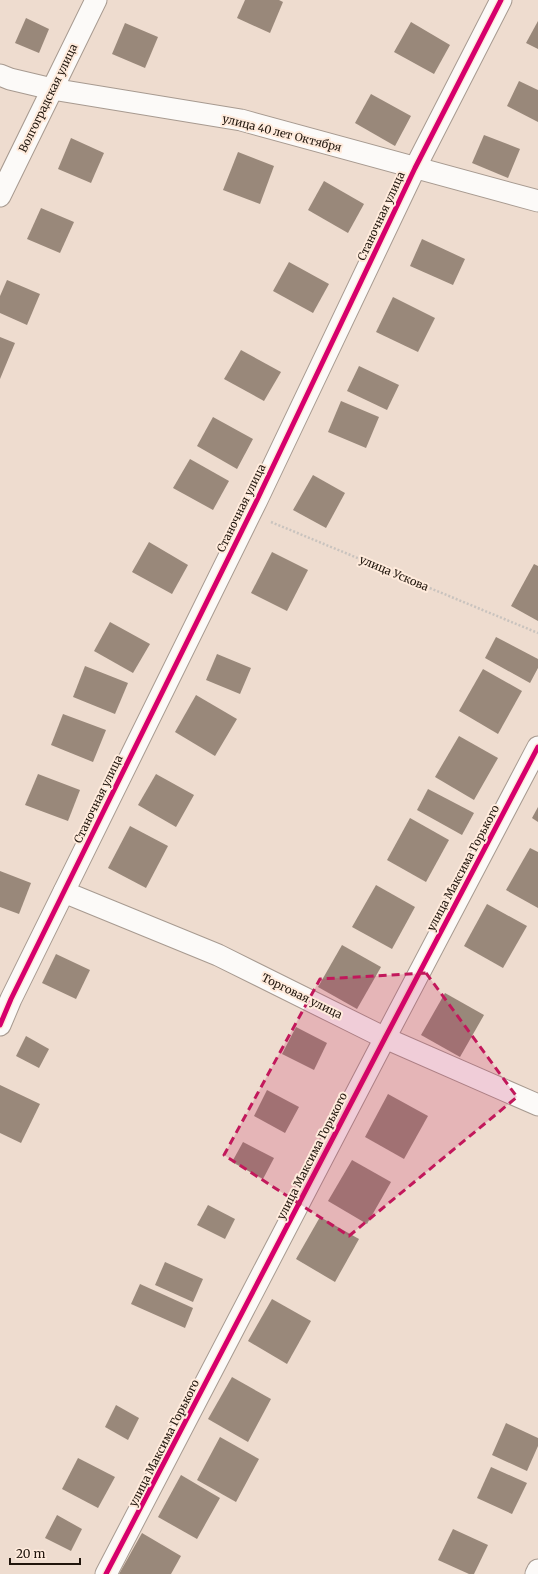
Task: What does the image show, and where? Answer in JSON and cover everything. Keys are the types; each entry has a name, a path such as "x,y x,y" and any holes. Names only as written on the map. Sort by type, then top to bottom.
{"street":[{"name":"Волгоградская улица","path":"0,196 96,0"},
{"name":"Станочная улица","path":"0,1025 6,997 64,892 250,513 415,168 501,0"},
{"name":"улица 40 лет Октября","path":"0,75 10,79 52,89 241,120 538,200"},
{"name":"улица Максима Горького","path":"106,1574 384,1038 538,747"},
{"name":"Торговая улица","path":"64,892 218,955 384,1038 538,1105"},
{"path":"536,1574 538,1570"}],"highlighted area":[{"path":"426,973 517,1097 349,1236 224,1155 320,979"}],"building":[{"path":"245,0 279,0 283,2 270,33 237,18"},
{"path":"26,18 49,29 39,53 15,43"},
{"path":"538,21 538,49 526,43"},
{"path":"411,22 450,45 434,74 394,52"},
{"path":"125,23 158,37 145,68 112,54"},
{"path":"519,81 538,90 538,122 507,106"},
{"path":"371,94 411,116 395,146 355,123"},
{"path":"484,135 520,149 508,178 472,163"},
{"path":"71,138 104,153 91,183 58,169"},
{"path":"238,152 274,166 260,204 223,190"},
{"path":"324,181 364,204 348,233 308,210"},
{"path":"41,208 74,222 60,253 27,239"},
{"path":"422,239 465,259 453,285 410,266"},
{"path":"289,262 329,284 313,313 273,291"},
{"path":"7,280 40,294 27,325 0,313 0,296"},
{"path":"393,297 435,318 418,352 376,332"},
{"path":"0,337 15,343 0,379"},
{"path":"241,350 281,372 264,401 224,379"},
{"path":"359,366 399,385 387,410 347,391"},
{"path":"341,401 379,417 366,448 328,432"},
{"path":"213,417 253,439 237,469 197,446"},
{"path":"190,459 229,481 213,510 173,488"},
{"path":"313,475 345,493 326,528 293,510"},
{"path":"149,542 188,565 172,594 132,572"},
{"path":"272,552 308,570 287,611 251,593"},
{"path":"534,564 538,566 538,621 511,606"},
{"path":"110,622 150,644 133,673 94,651"},
{"path":"496,637 538,659 538,668 530,683 485,658"},
{"path":"217,654 251,668 240,694 206,680"},
{"path":"85,666 128,683 115,714 73,697"},
{"path":"483,669 522,691 498,734 459,711"},
{"path":"196,695 237,719 215,756 175,732"},
{"path":"63,714 106,730 93,762 51,745"},
{"path":"459,736 498,758 474,800 435,777"},
{"path":"38,774 80,790 68,821 25,805"},
{"path":"156,774 194,795 176,827 138,805"},
{"path":"428,789 474,813 462,835 417,810"},
{"path":"538,807 538,822 532,818"},
{"path":"410,818 449,840 426,882 387,860"},
{"path":"130,826 168,846 146,888 108,868"},
{"path":"530,848 538,852 538,908 506,890"},
{"path":"0,871 31,883 19,914 0,907"},
{"path":"376,885 415,907 392,949 352,927"},
{"path":"487,904 527,926 503,968 464,946"},
{"path":"342,945 381,967 357,1009 318,987"},
{"path":"56,954 90,970 76,999 42,983"},
{"path":"445,993 484,1015 460,1057 421,1035"},
{"path":"296,1027 327,1043 314,1070 282,1054"},
{"path":"26,1036 49,1049 39,1068 16,1056"},
{"path":"0,1085 40,1104 21,1143 0,1133"},
{"path":"267,1090 299,1107 285,1133 254,1116"},
{"path":"388,1094 428,1116 404,1159 365,1137"},
{"path":"243,1142 274,1158 263,1179 232,1162"},
{"path":"352,1160 391,1182 367,1224 328,1201"},
{"path":"208,1205 235,1219 225,1239 197,1225"},
{"path":"320,1217 359,1239 335,1282 296,1259"},
{"path":"165,1262 203,1279 193,1302 155,1285"},
{"path":"140,1284 193,1308 185,1328 131,1304"},
{"path":"272,1299 311,1321 287,1364 248,1341"},
{"path":"232,1377 271,1399 248,1442 208,1419"},
{"path":"116,1405 139,1418 128,1440 105,1427"},
{"path":"506,1423 538,1438 538,1446 527,1471 492,1455"},
{"path":"220,1437 259,1459 236,1502 197,1480"},
{"path":"78,1458 115,1477 98,1508 62,1489"},
{"path":"491,1467 527,1483 512,1514 477,1498"},
{"path":"181,1475 220,1498 197,1539 158,1517"},
{"path":"57,1515 82,1529 71,1551 45,1538"},
{"path":"453,1529 488,1545 474,1574 469,1574 438,1560"},
{"path":"142,1533 181,1556 171,1574 119,1574"}],"cycle path":[{"path":"0,1025 11,999 257,500 415,168 501,0"},
{"path":"106,1574 538,747"}]}
